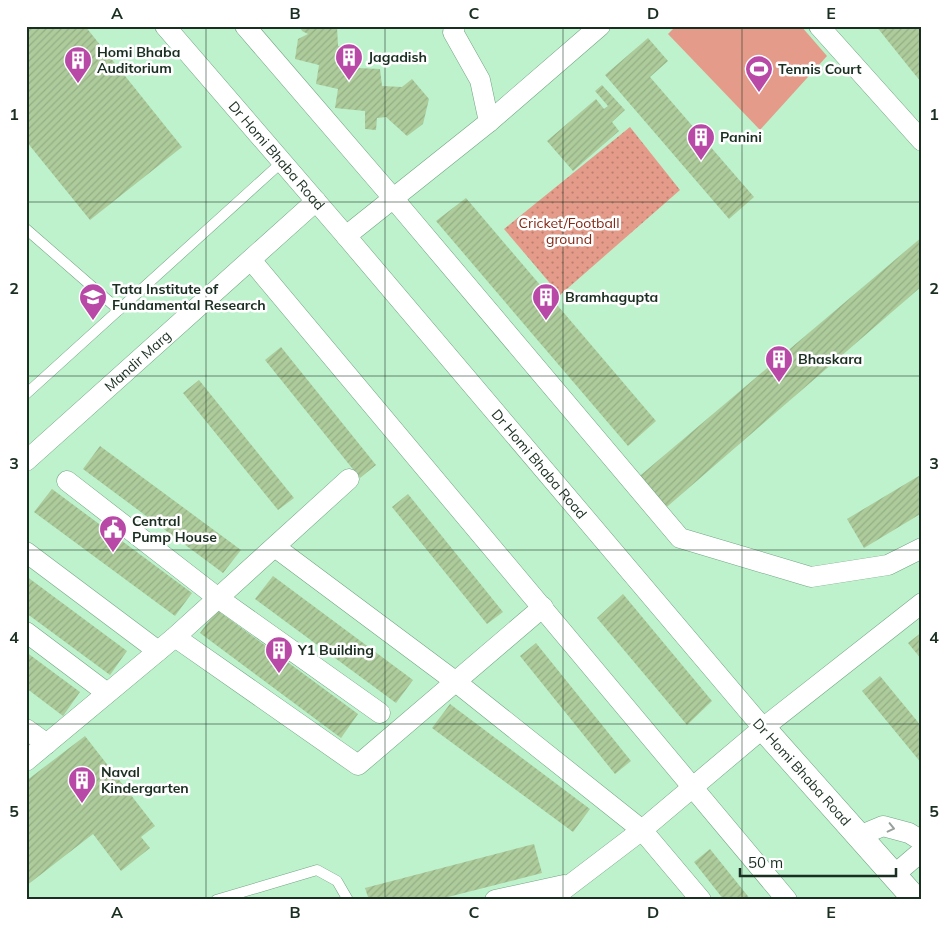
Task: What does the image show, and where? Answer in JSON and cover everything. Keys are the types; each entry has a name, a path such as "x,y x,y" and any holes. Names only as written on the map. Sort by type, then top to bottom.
{"street":[{"name":"Dr Homi Bhaba Road","path":"165,26 346,236 763,728 916,900"},
{"path":"245,26 680,538 812,577 888,566 922,548"},
{"path":"454,26 453,32 480,80 489,122"},
{"path":"346,236 489,122 600,26"},
{"path":"819,26 922,140"},
{"name":"Mandir Marg","path":"26,461 316,202"},
{"path":"251,260 543,606 787,900"},
{"path":"26,761 175,637 349,479"},
{"path":"67,481 218,598 380,713"},
{"path":"275,546 456,682 642,830 701,900"},
{"path":"26,552 158,651"},
{"path":"550,900 567,885 642,830 763,728 922,603"},
{"path":"175,637 358,765 543,606"},
{"path":"26,632 107,694"},
{"path":"26,729 47,744"},
{"path":"860,836 883,826 909,832 922,841"},
{"path":"894,875 922,851"},
{"path":"495,900 567,885"}],"lane":[{"path":"26,394 282,162"},
{"path":"26,229 119,310"},
{"path":"216,900 317,870 337,881 348,900"}],"green space":[{"name":"Tennis Court","path":"676,26 801,26 827,56 760,130 668,34"},
{"name":"Cricket/Football ground","path":"630,127 680,190 560,295 504,229"}],"building":[{"name":"Homi Bhaba Auditorium","path":"26,26 85,26 182,147 90,220 26,141"},
{"name":"Jagadish","path":"300,26 337,26 338,46 358,48 357,68 380,69 382,86 402,87 412,79 429,99 423,124 407,136 386,117 377,118 376,130 365,129 365,111 335,108 338,89 316,84 319,65 295,59 298,39 308,34 302,31"},
{"path":"876,26 922,26 922,83 912,71"},
{"name":"Panini","path":"648,38 668,61 650,77 754,197 729,219 605,75"},
{"path":"602,85 625,110 612,122 619,131 573,171 547,141 596,99 604,109 608,106 595,91"},
{"name":"Bramhagupta","path":"466,198 656,421 628,446 436,221"},
{"name":"Bhaskara","path":"922,237 922,286 661,512 635,480"},
{"path":"281,347 376,465 360,478 265,360"},
{"path":"199,380 294,498 278,510 183,393"},
{"path":"100,446 241,550 223,573 83,469"},
{"path":"922,474 922,513 864,548 847,519"},
{"name":"Central Pump House","path":"52,489 192,593 175,616 34,512"},
{"path":"408,494 503,612 487,624 392,507"},
{"path":"26,576 127,651 110,675 26,613"},
{"path":"273,576 413,680 396,703 255,599"},
{"path":"623,594 712,701 687,725 597,618"},
{"name":"Y1 Building","path":"217,610 358,714 341,738 200,633"},
{"path":"922,632 922,660 908,643"},
{"path":"536,643 631,761 615,774 520,656"},
{"path":"26,652 80,692 63,716 26,688"},
{"path":"880,676 922,727 922,764 862,691"},
{"path":"450,704 590,809 573,832 432,728"},
{"name":"Naval Kindergarten","path":"85,736 155,826 141,837 150,848 121,871 93,834 26,886 26,781"},
{"path":"534,844 542,873 436,900 369,900 365,888"},
{"path":"710,849 751,900 724,900 694,862"}],"place":[{"name":"Jagadish","path":"349,81"},
{"name":"Homi Bhaba Auditorium","path":"78,84"},
{"name":"Tennis Court","path":"759,93"},
{"name":"Panini","path":"701,161"},
{"name":"Tata Institute of Fundamental Research","path":"93,321"},
{"name":"Bramhagupta","path":"546,321"},
{"name":"Bhaskara","path":"779,383"},
{"name":"Central Pump House","path":"113,553"},
{"name":"Y1 Building","path":"279,674"},
{"name":"Naval Kindergarten","path":"82,804"}]}
